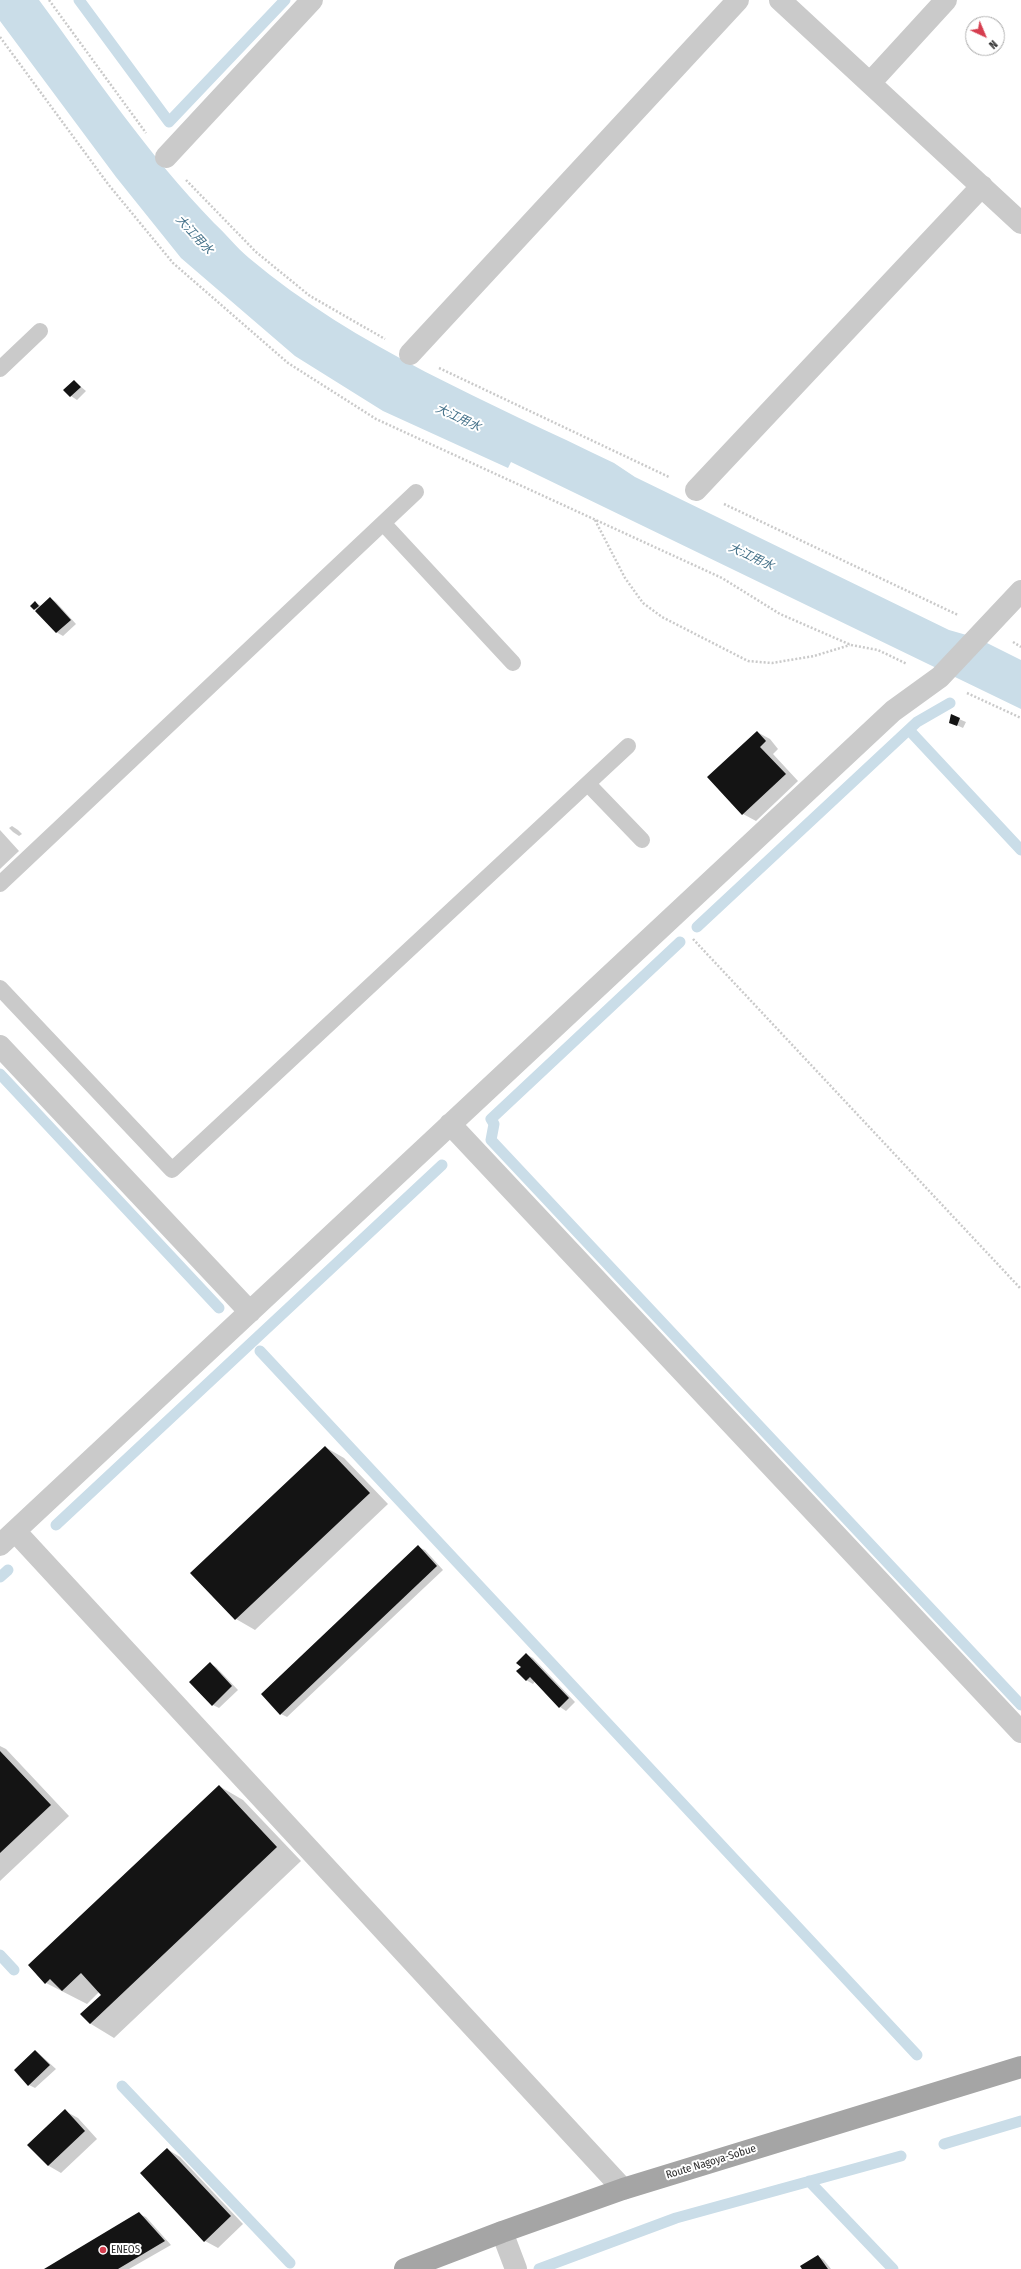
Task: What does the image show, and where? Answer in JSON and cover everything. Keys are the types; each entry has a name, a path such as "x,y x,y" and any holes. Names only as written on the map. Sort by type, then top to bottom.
{"main road":[{"name":"Route Nagoya-Sobue","path":"405,2269 502,2232 623,2189 1021,2067"}],"street":[{"path":"166,157 312,0"},
{"path":"410,354 738,0"},
{"path":"780,0 1021,223"},
{"path":"870,83 946,0"},
{"path":"696,490 982,186"},
{"path":"623,2189 8,1538 893,711 939,678 1021,591"},
{"path":"0,1046 250,1312"},
{"path":"450,1124 1021,1732"},
{"path":"502,2232 516,2269"}],"lane":[{"path":"0,368 40,331"},
{"path":"0,884 416,492"},
{"path":"383,523 513,663"},
{"path":"0,988 172,1170 628,746"},
{"path":"588,784 642,840"}],"path":[{"path":"48,0 166,157 256,252 310,296 410,354 1021,647"},
{"path":"0,37 108,184 173,263 288,363 376,419 722,578 780,614 851,645 878,650 1021,718"},
{"path":"595,519 625,578 642,603 662,617 748,661 772,663 814,656 851,645"},
{"path":"672,917 1021,1289"}],"water":[{"name":"大江用水","path":"0,0 39,0 144,143 190,197 244,254 290,290 379,346 472,395 614,463 635,477 949,630 977,638 1021,660 1021,709 511,462 508,468 383,411 295,356 181,258 116,177 0,21"}],"building":[{"path":"74,380 81,387 70,397 63,390"},
{"path":"50,597 71,620 56,633 35,611"},
{"path":"35,601 39,606 34,610 30,606"},
{"path":"951,714 960,718 957,726 949,723"},
{"path":"757,731 766,741 760,747 786,774 742,815 707,777"},
{"path":"325,1446 370,1493 235,1620 190,1573"},
{"path":"418,1545 437,1566 280,1715 261,1694"},
{"path":"526,1653 569,1698 559,1708 530,1677 526,1681 516,1671 521,1667 516,1663"},
{"path":"210,1662 232,1686 212,1706 189,1682"},
{"path":"0,1751 51,1805 0,1853"},
{"path":"219,1785 277,1847 90,2024 80,2014 101,1995 81,1973 62,1991 50,1979 45,1984 28,1965"},
{"path":"35,2050 50,2065 28,2086 14,2070"},
{"path":"65,2109 85,2131 48,2166 27,2145"},
{"path":"167,2148 231,2216 204,2242 140,2173"},
{"path":"139,2212 165,2241 118,2269 44,2269"},
{"path":"818,2255 828,2269 802,2269 800,2266"}],"waterway":[{"path":"79,0 169,122 285,0"},
{"path":"697,927 917,722 950,703"},
{"path":"909,730 1021,850"},
{"path":"680,942 491,1119 494,1124 491,1140 1021,1705"},
{"path":"0,1074 219,1308"},
{"path":"56,1525 442,1165"},
{"path":"260,1351 917,2055"},
{"path":"0,1577 8,1570"},
{"path":"0,1955 14,1970"},
{"path":"122,2086 290,2263"},
{"path":"944,2144 1021,2121"},
{"path":"539,2269 676,2218 901,2156"},
{"path":"809,2181 893,2269"}],"place":[{"name":"ENEOS","path":"103,2250"}]}
